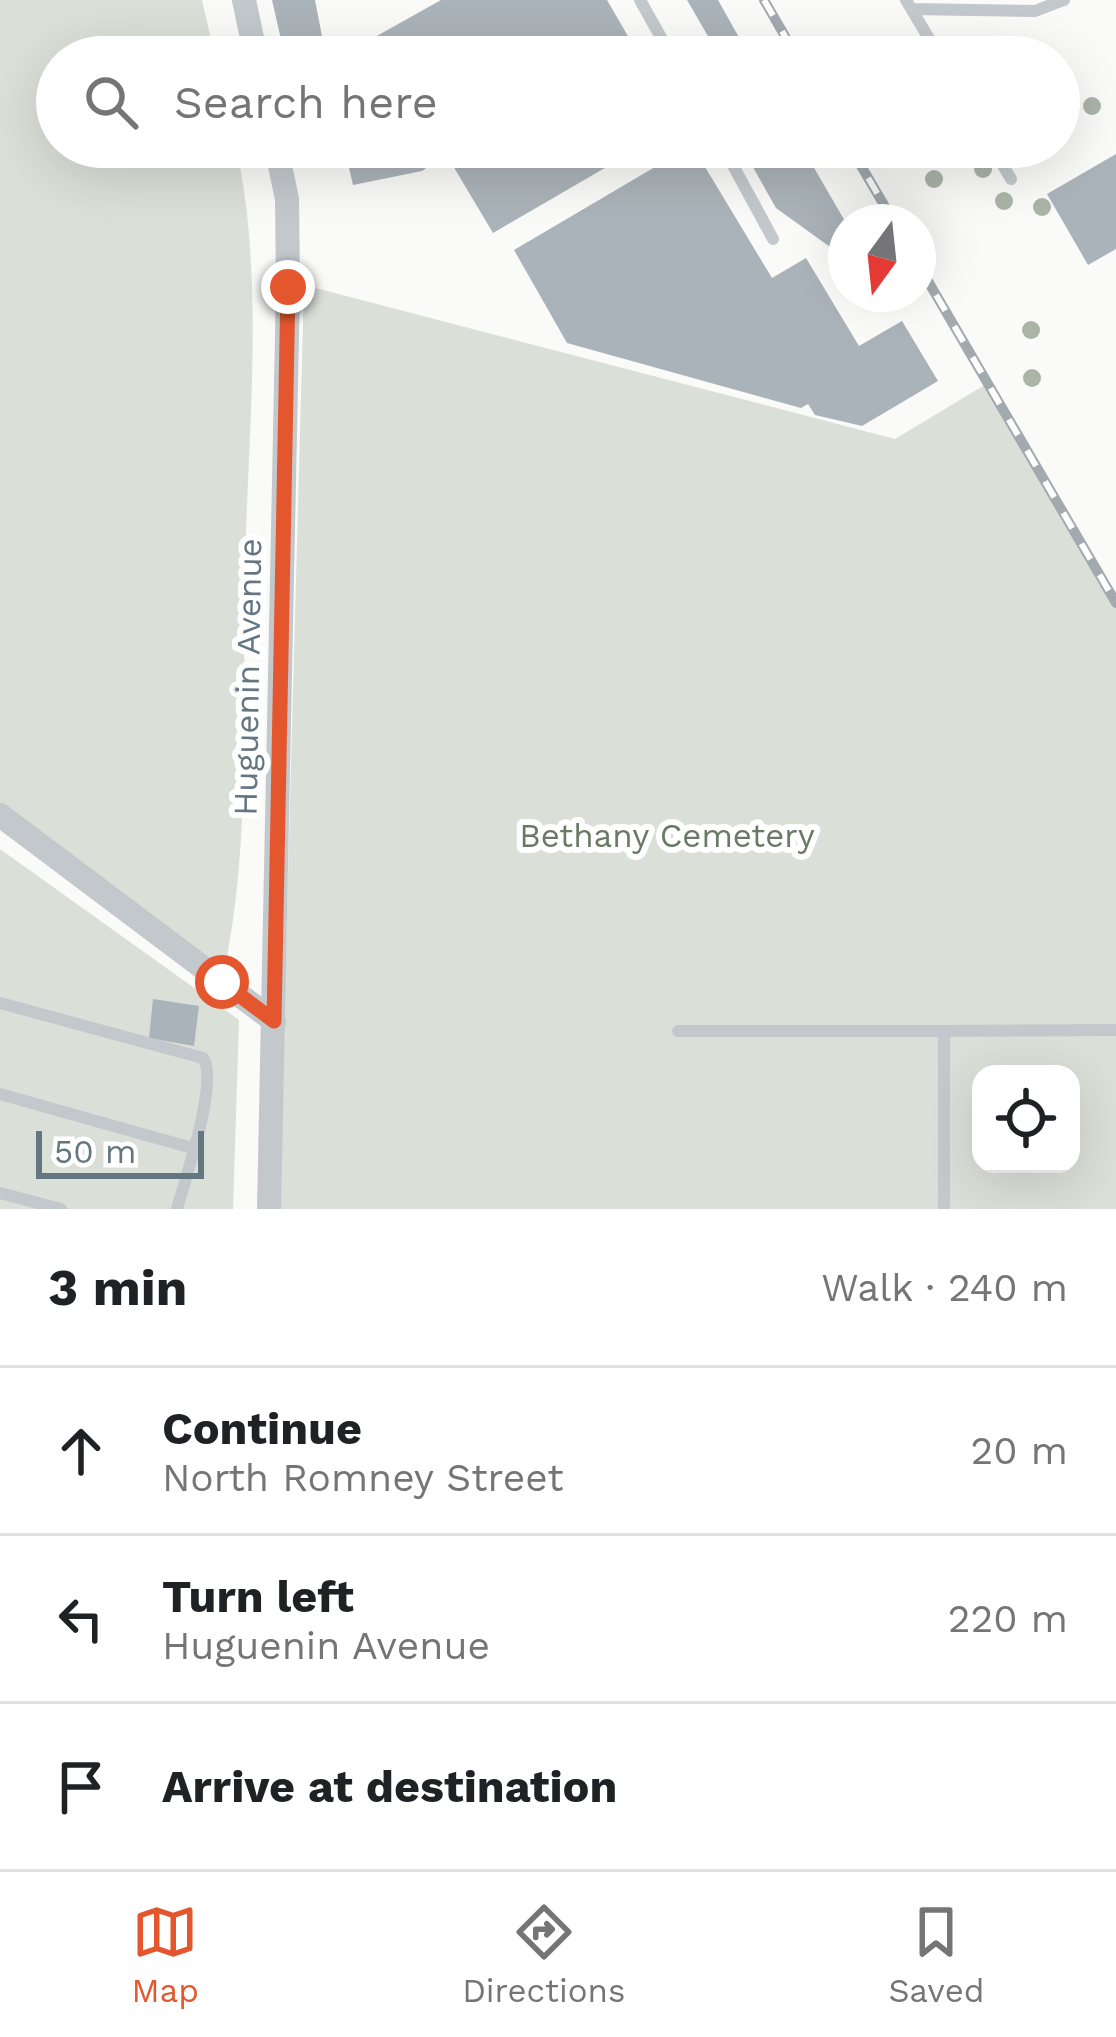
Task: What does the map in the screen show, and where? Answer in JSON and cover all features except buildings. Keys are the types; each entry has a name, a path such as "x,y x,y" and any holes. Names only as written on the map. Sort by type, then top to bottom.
{"street":[{"path":"244,0 252,36"},
{"name":"Huguenin Avenue","path":"269,1209 288,287 286,199 280,168"},
{"path":"0,815 274,1021"}],"lane":[{"path":"640,0 660,36"},
{"path":"909,5 1035,11 1064,0"},
{"path":"909,5 927,36"},
{"path":"734,168 773,239"},
{"path":"1004,168 1011,179"},
{"path":"0,1003 203,1058 209,1066 207,1089 177,1209"},
{"path":"678,1030 1116,1030"},
{"path":"944,1031 944,1209"},
{"path":"0,1094 192,1148"},
{"path":"0,1193 61,1209"}],"green space":[{"path":"0,0 202,0 210,36 36,36 36,168 240,168 252,301 242,827 222,981 0,815"},
{"name":"Bethany Cemetery","path":"304,285 895,439 988,383 1116,603 1116,1209 279,1209"},
{"path":"0,849 239,1020 233,1209 0,1209"}],"railway":[{"path":"764,0 785,36"},
{"path":"862,168 883,204"},
{"path":"936,295 1116,603"}],"route":[{"path":"222,982 274,1021 288,287"}]}
